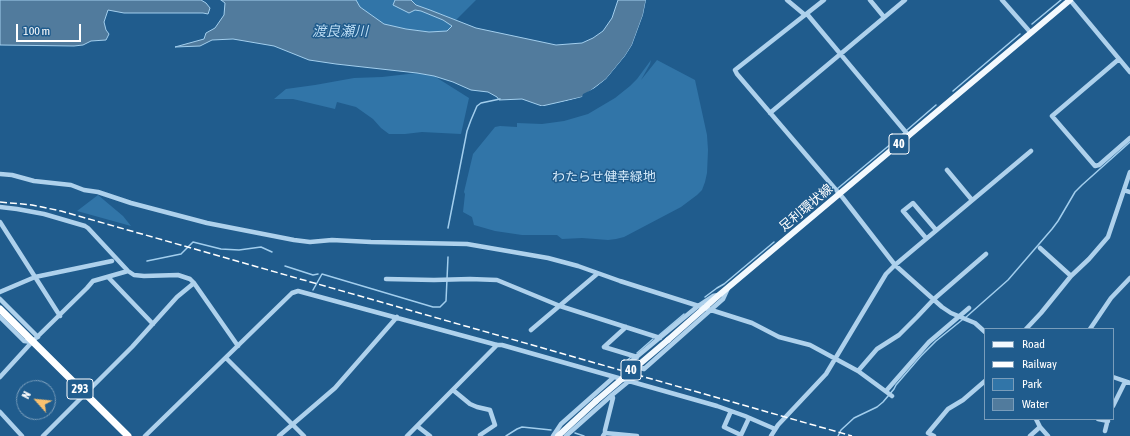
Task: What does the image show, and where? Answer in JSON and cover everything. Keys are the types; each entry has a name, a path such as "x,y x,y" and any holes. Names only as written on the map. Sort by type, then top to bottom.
{"highway":[{"name":"293","path":"0,309 128,436"}],"main road":[{"name":"足利環状線","path":"558,436 596,401 668,340 701,307 728,288 1070,0"}],"street":[{"path":"788,0 806,15 909,136"},
{"path":"824,0 735,70 895,265 947,310 975,323 984,331"},
{"path":"870,0 884,17"},
{"path":"770,113 905,0"},
{"path":"1002,0 1031,33"},
{"path":"1070,0 1130,72"},
{"path":"1119,59 1052,116 1093,166 1099,164 1130,138"},
{"path":"771,436 775,429 821,380 886,274 926,238 1031,151"},
{"path":"947,170 972,200"},
{"path":"1027,328 1041,314 1071,276 1089,259 1108,237 1130,172"},
{"path":"0,174 34,181 68,184 130,203 207,223 294,240 310,242 332,240 467,244 548,258 578,266 597,274 752,323 784,339 810,345 858,371 892,395"},
{"path":"1124,190 1130,192"},
{"path":"926,238 903,211 913,203 936,230"},
{"path":"0,207 44,214 85,226 132,274 138,276 178,275 190,279 238,346"},
{"path":"0,222 60,316"},
{"path":"306,248 310,242"},
{"path":"1040,248 1071,276"},
{"path":"858,371 877,349 900,334 934,299 986,254"},
{"path":"0,292 35,277 112,261"},
{"path":"0,377 32,342 60,316 93,281 128,271"},
{"path":"530,330 597,274"},
{"path":"108,277 153,324"},
{"path":"1091,328 1111,298 1130,278"},
{"path":"386,279 497,280 560,306 660,338"},
{"path":"43,436 132,347 177,297 194,283"},
{"path":"701,307 628,364 644,369 723,299 728,288"},
{"path":"145,436 292,293 298,290 629,381 731,411 775,429"},
{"path":"0,299 38,337"},
{"path":"886,391 920,351 969,308"},
{"path":"0,317 24,341 32,342"},
{"path":"279,436 335,388 397,317"},
{"path":"626,327 604,347 637,357"},
{"path":"407,436 497,345"},
{"path":"226,358 304,436"},
{"path":"552,436 561,424 614,377"},
{"path":"1114,377 1128,382 1114,404"},
{"path":"566,436 629,381"},
{"path":"934,436 928,432 948,410 963,400 984,382"},
{"path":"454,390 470,404 490,410 494,425 480,435"},
{"path":"612,395 613,398 604,434 637,436"},
{"path":"731,411 724,428 741,435 749,418"},
{"path":"0,412 20,435"},
{"path":"1036,420 1040,427 1048,436"},
{"path":"1106,431 1108,420"},
{"path":"417,426 430,436"},
{"path":"1030,436 1040,427"}],"green space":[{"path":"356,0 395,0 393,5 421,11 453,26 447,31 429,32 384,24 360,7"},
{"path":"411,0 476,0 456,20 416,5"},
{"name":"わたらせ健幸緑地","path":"651,60 641,80 657,60 695,80 707,135 708,150 705,182 702,190 697,195 681,207 624,237 616,239 562,239 557,235 522,235 495,231 474,225 472,217 463,212 464,192 473,154 495,127 517,127 517,123 542,124 564,121 588,114 615,98 630,86"},
{"path":"417,73 434,76 469,98 461,134 422,132 389,134 373,119 356,107 337,102 335,109 293,99 274,99 286,89 354,78 382,77"},
{"path":"98,195 123,216 131,226 77,211"}],"water":[{"path":"0,0 201,0 210,8 208,14 124,13 108,10 104,22 106,30 109,34 106,40 91,41 83,45 74,46 0,45"},
{"name":"渡良瀬川","path":"221,0 356,0 360,7 384,24 429,32 447,31 452,26 443,20 421,11 415,10 409,13 393,5 395,0 411,0 416,5 476,28 556,45 582,43 603,31 612,18 618,0 646,0 643,15 632,45 606,79 582,97 542,106 522,99 499,100 497,97 488,92 471,90 434,76 309,60 274,46 233,39 212,40 200,46 175,47 204,39 206,33 215,28 224,15 225,3"}],"pier":[{"path":"646,0 648,0 645,15 633,46 608,81 585,96 583,99 543,108 538,106 549,106 582,97 583,94 595,88 606,79 632,45 643,15"}],"waterway":[{"path":"1032,24 1061,0"},
{"path":"953,91 1020,34"},
{"path":"448,228 467,131 471,120 477,106 481,103 500,99"},
{"path":"907,130 936,105"},
{"path":"837,189 904,133"},
{"path":"965,318 1008,280 1052,229 1075,192 1130,142"},
{"path":"147,261 181,254 193,242 221,249 239,250 261,247 272,252"},
{"path":"705,297 724,284 774,242"},
{"path":"313,290 322,274 433,307 440,307 446,301 448,257"},
{"path":"285,266 313,275 318,274"},
{"path":"658,336 684,314"},
{"path":"838,436 841,430 854,418 877,407 883,402 921,356 936,341 962,320"},
{"path":"637,353 653,339"},
{"path":"623,364 631,357"},
{"path":"506,436 522,427 551,430"},
{"path":"575,433 584,436"}],"railway":[{"path":"0,202 32,205 61,211 852,436"}]}
